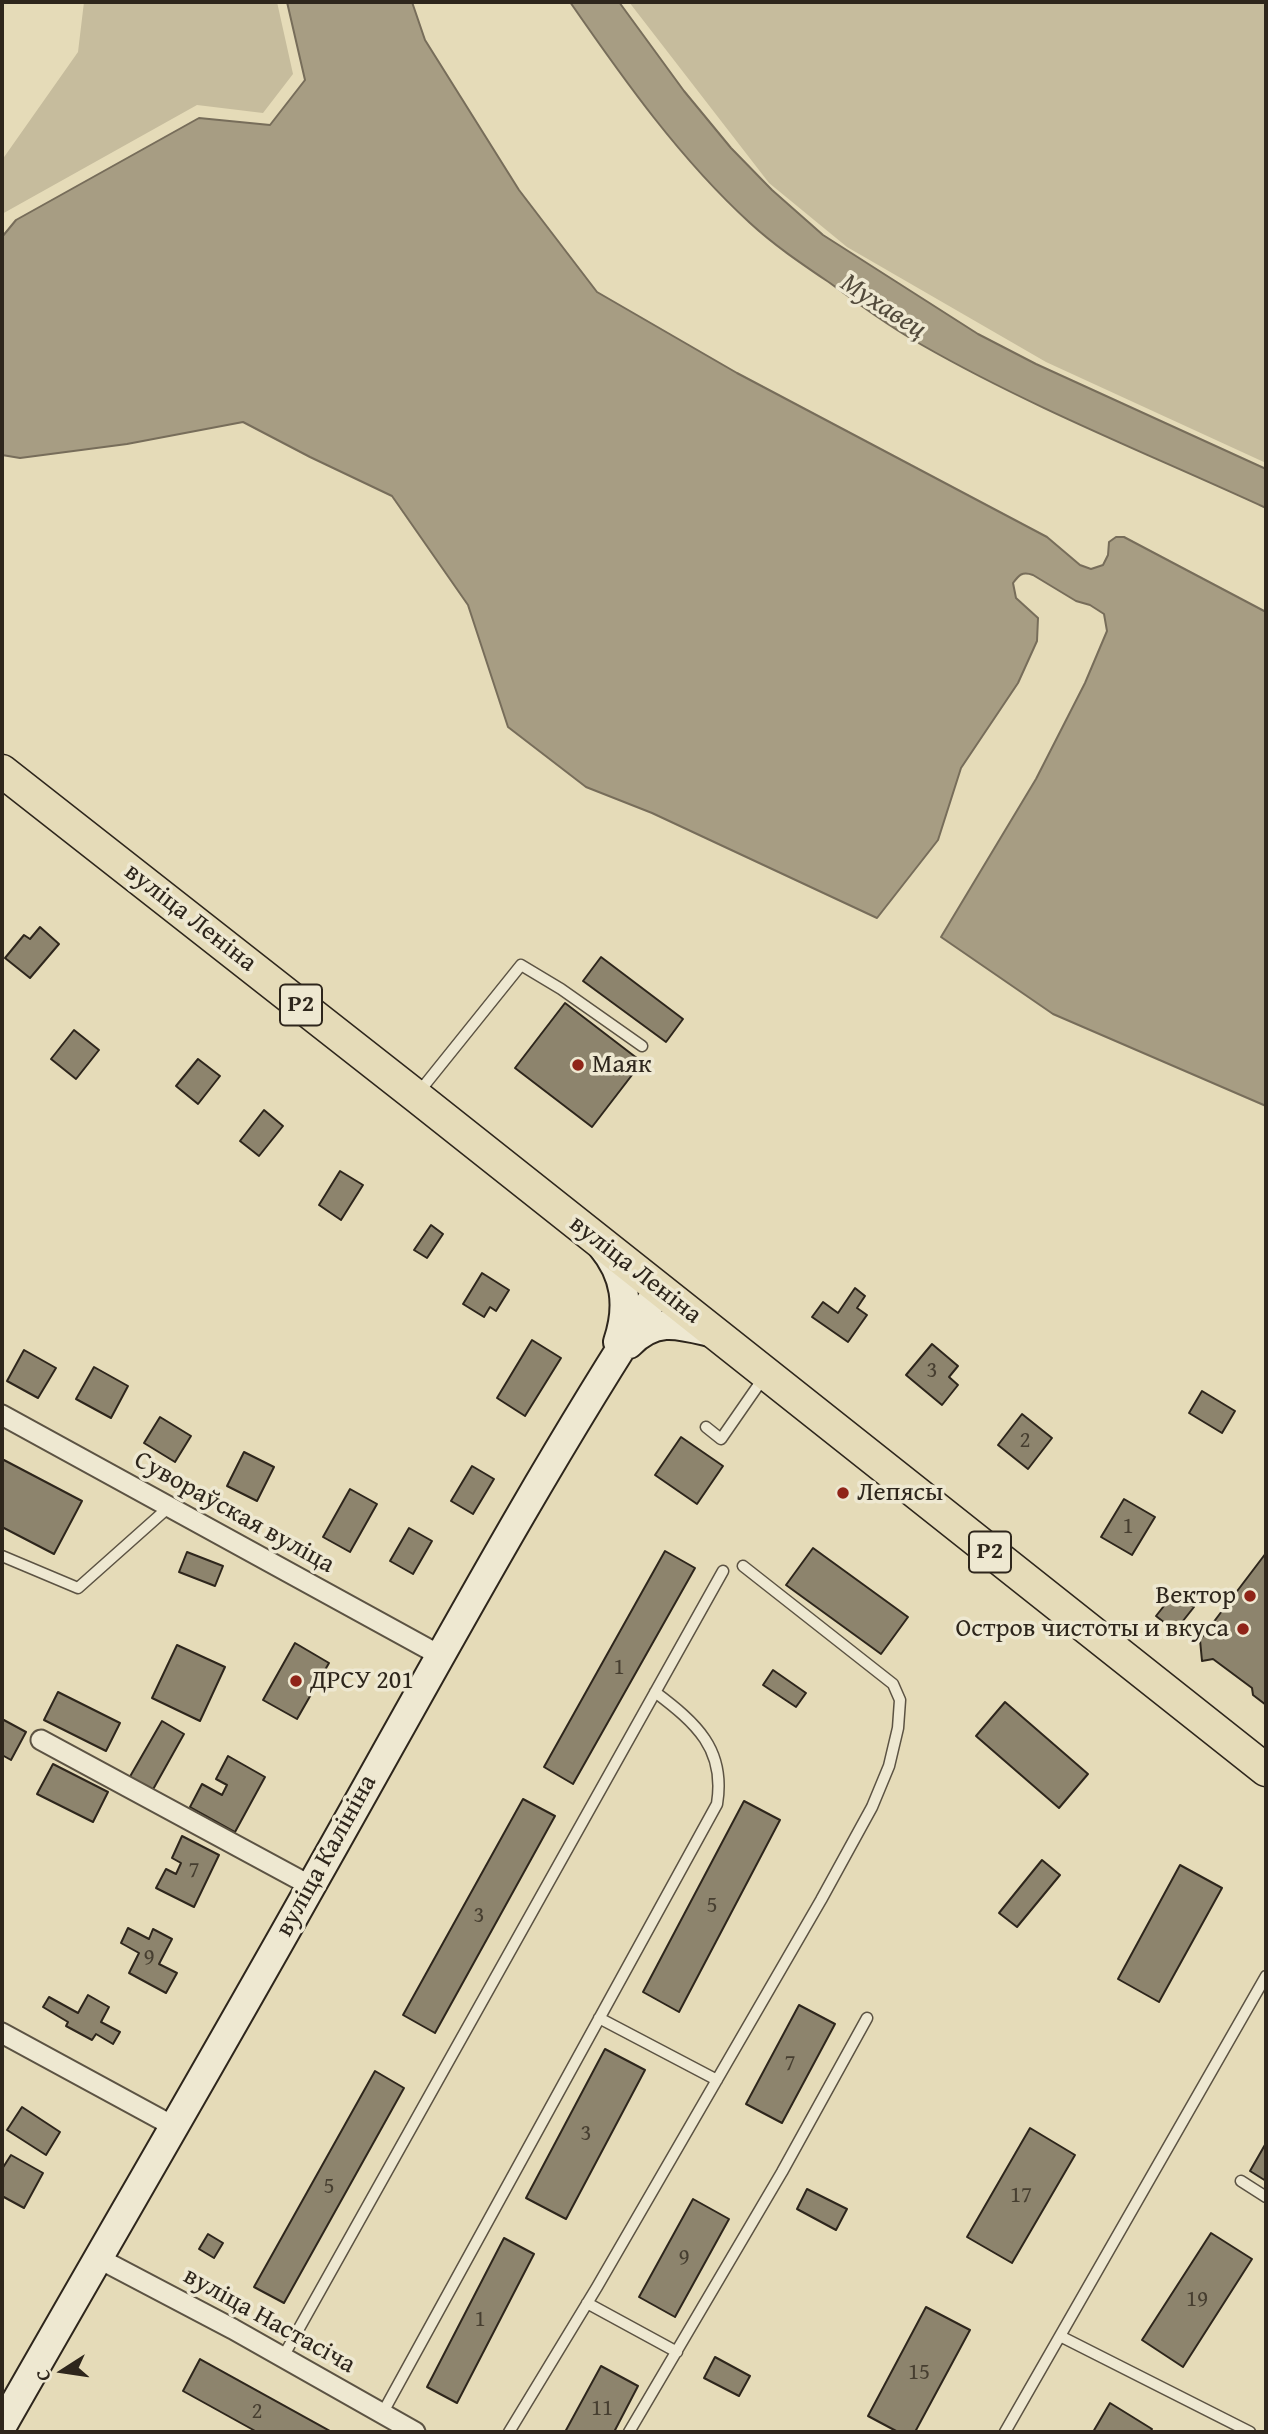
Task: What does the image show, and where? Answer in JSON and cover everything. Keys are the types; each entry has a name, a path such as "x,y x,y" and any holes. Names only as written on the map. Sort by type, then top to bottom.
{"main road":[{"name":"вуліца Леніна","path":"2,771 1266,1770"}],"street":[{"path":"598,1241 610,1255 622,1283 626,1303 624,1326 612,1361"},
{"name":"вуліца Калініна","path":"2,2426 386,1750 612,1361 659,1289"},
{"path":"612,1361 634,1339 653,1326 681,1325 715,1333"},
{"name":"Сувораўская вуліца","path":"2,1415 441,1656"},
{"path":"41,1740 311,1886"},
{"path":"2,2034 173,2126"},
{"name":"вуліца Настасіча","path":"98,2258 283,2357 415,2432"}],"lane":[{"path":"416,1096 521,965 561,989 642,1046"},
{"path":"706,1427 721,1438 766,1374"},
{"path":"2,1556 78,1588 169,1507"},
{"path":"509,2432 821,1900 872,1807 889,1766 898,1728 900,1700 893,1684 743,1566"},
{"path":"283,2357 723,1571"},
{"path":"382,2414 717,1804 720,1785 718,1765 707,1741 689,1718 655,1692"},
{"path":"1005,2432 1266,1976"},
{"path":"599,2018 717,2080"},
{"path":"629,2432 782,2172 867,2018"},
{"path":"1241,2181 1266,2197"},
{"path":"587,2303 677,2352"},
{"path":"1060,2336 1250,2432"}],"shaded area":[{"path":"84,2 277,2 293,74 263,113 197,105 2,214 2,160 78,52"},
{"path":"629,2 1266,2 1266,463 1046,362 847,247 769,183"}],"water":[{"path":"287,2 412,2 425,40 519,190 597,292 737,373 1047,537 1080,565 1091,569 1103,565 1108,555 1109,542 1116,537 1124,537 1266,612 1266,1106 1053,1014 941,937 1036,779 1085,683 1107,631 1104,614 1033,575 1021,575 1013,583 1016,598 1038,618 1037,641 1018,683 961,768 938,840 877,918 652,813 586,787 508,727 468,605 392,496 243,422 127,444 20,458 2,455 2,237 16,220 199,118 270,125 305,80"},
{"name":"Мухавец","path":"570,2 619,2 684,91 731,148 772,190 823,235 978,334 1036,364 1266,469 1266,508 1049,410 964,368 898,331 789,254 759,231 724,198 677,146 632,89"}],"building":[{"path":"40,927 59,944 30,978 5,958 24,935 30,939"},
{"path":"601,957 683,1019 666,1042 583,981"},
{"name":"Маяк","path":"565,1003 642,1062 592,1127 515,1068"},
{"path":"74,1030 99,1050 76,1079 51,1059"},
{"path":"198,1059 220,1076 198,1104 176,1086"},
{"path":"264,1110 283,1126 259,1156 240,1141"},
{"path":"340,1171 363,1185 341,1220 319,1205"},
{"path":"431,1225 443,1234 427,1258 414,1250"},
{"path":"482,1273 509,1290 496,1311 490,1307 484,1317 463,1304"},
{"path":"855,1288 865,1296 857,1308 867,1315 848,1342 812,1317 823,1302 838,1313"},
{"path":"532,1340 561,1358 525,1416 497,1398"},
{"path":"932,1344 958,1366 949,1377 958,1385 942,1405 906,1375"},
{"path":"24,1350 56,1368 38,1398 7,1381"},
{"path":"94,1367 128,1386 111,1418 76,1399"},
{"path":"1202,1391 1235,1411 1222,1433 1189,1413"},
{"path":"1022,1414 1052,1438 1028,1469 998,1445"},
{"path":"160,1417 191,1436 175,1462 144,1443"},
{"path":"681,1437 723,1466 697,1504 655,1475"},
{"path":"244,1452 274,1467 257,1501 227,1486"},
{"path":"2,1459 82,1501 54,1554 2,1527"},
{"path":"472,1466 494,1479 473,1514 451,1501"},
{"path":"350,1489 377,1504 350,1552 323,1537"},
{"path":"1124,1499 1155,1517 1132,1555 1101,1537"},
{"path":"409,1528 432,1541 413,1574 390,1561"},
{"path":"813,1548 908,1617 881,1654 786,1585"},
{"path":"665,1551 695,1568 573,1784 544,1767"},
{"path":"187,1552 223,1566 215,1586 179,1572"},
{"name":"Вектор","path":"1266,1553 1266,1705 1253,1695 1252,1688 1213,1659 1202,1661 1200,1640"},
{"path":"1175,1592 1194,1607 1175,1631 1156,1616"},
{"name":"ДРСУ 201","path":"295,1643 329,1663 297,1719 263,1700"},
{"path":"177,1645 225,1667 200,1721 152,1698"},
{"path":"773,1670 806,1693 796,1707 763,1685"},
{"path":"58,1692 120,1723 106,1751 44,1720"},
{"path":"1005,1702 1088,1774 1059,1808 976,1736"},
{"path":"2,1719 26,1732 11,1760 2,1755"},
{"path":"162,1721 184,1734 151,1793 128,1780"},
{"path":"228,1756 265,1777 235,1832 190,1807 202,1784 222,1795 227,1785 216,1779"},
{"path":"53,1764 108,1792 93,1822 37,1794"},
{"path":"523,1799 555,1816 435,2033 403,2015"},
{"path":"744,1801 780,1820 679,2012 643,1992"},
{"path":"182,1836 219,1855 194,1907 156,1888 166,1869 176,1874 181,1863 172,1858"},
{"path":"1042,1860 1060,1875 1017,1927 999,1913"},
{"path":"1180,1865 1222,1888 1159,2002 1118,1979"},
{"path":"128,1928 149,1939 153,1929 172,1939 159,1964 177,1973 166,1993 129,1973 139,1953 121,1943"},
{"path":"88,1995 109,2007 101,2022 120,2032 113,2044 96,2034 92,2040 66,2026 68,2022 43,2007 49,1997 78,2013"},
{"path":"799,2005 835,2024 782,2123 746,2104"},
{"path":"605,2049 645,2070 566,2219 526,2198"},
{"path":"375,2071 404,2088 284,2303 254,2287"},
{"path":"22,2107 60,2132 46,2155 7,2130"},
{"path":"1030,2128 1075,2155 1012,2263 967,2237"},
{"path":"1266,2143 1266,2181 1250,2171"},
{"path":"11,2155 43,2173 24,2208 2,2196 2,2169"},
{"path":"807,2189 847,2209 836,2230 797,2209"},
{"path":"693,2199 729,2219 675,2317 639,2297"},
{"path":"1211,2233 1252,2259 1183,2367 1142,2340"},
{"path":"208,2234 223,2243 214,2258 199,2249"},
{"path":"504,2238 534,2254 457,2403 427,2387"},
{"path":"926,2307 970,2330 915,2432 898,2432 868,2416"},
{"path":"715,2357 750,2376 739,2396 704,2378"},
{"path":"200,2359 332,2432 257,2432 183,2391"},
{"path":"601,2366 638,2386 614,2432 565,2432"},
{"path":"1110,2403 1152,2429 1150,2432 1093,2432"}],"place":[{"name":"Маяк","path":"578,1065"},
{"name":"Лепясы","path":"843,1493"},
{"name":"Вектор","path":"1250,1596"},
{"name":"Остров чистоты и вкуса","path":"1243,1629"},
{"name":"ДРСУ 201","path":"296,1681"}]}
